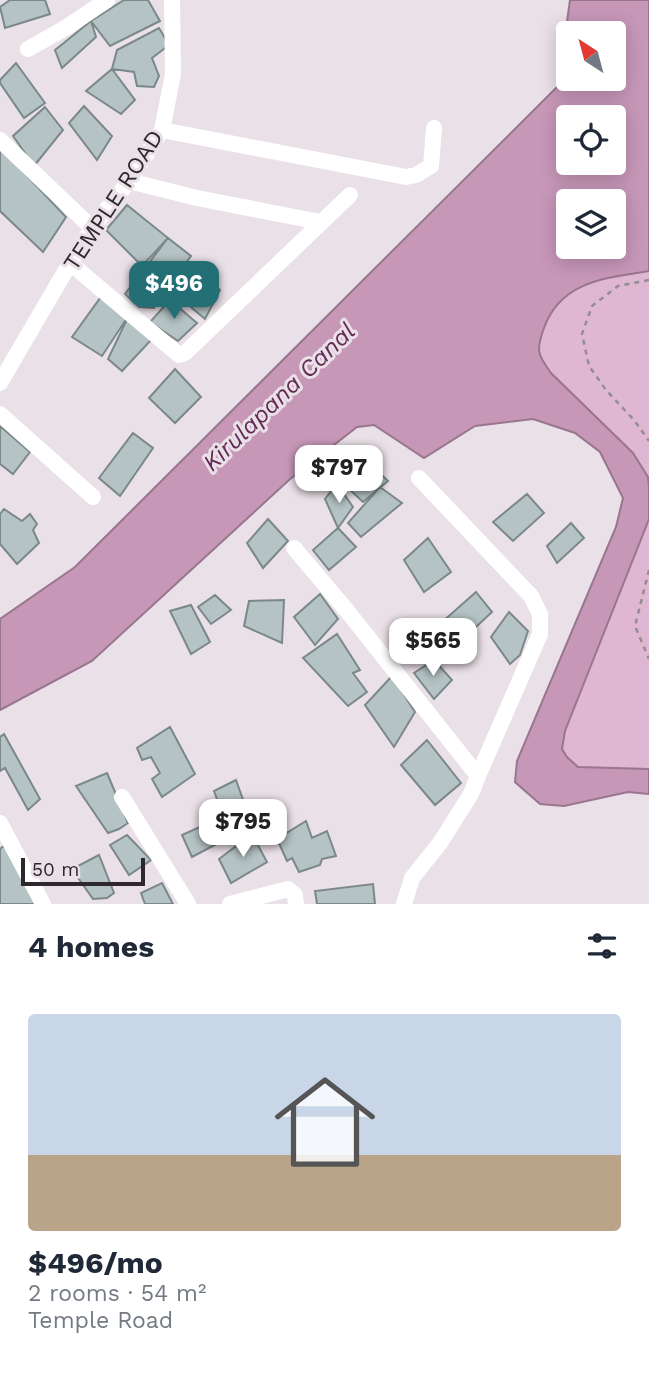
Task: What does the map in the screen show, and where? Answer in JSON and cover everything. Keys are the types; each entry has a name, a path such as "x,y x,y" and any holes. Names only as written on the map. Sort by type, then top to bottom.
{"street":[{"path":"28,49 107,0"},
{"name":"TEMPLE ROAD","path":"0,383 92,228 129,181 162,130 173,74 172,0"},
{"path":"162,130 406,177 416,175 431,166 434,128"},
{"path":"0,141 92,228"},
{"path":"129,181 197,198 320,222"},
{"path":"70,263 178,355 185,352 350,195"},
{"path":"0,414 93,497"},
{"path":"404,904 412,878 440,843 471,794 540,634 540,614 531,596 419,478"},
{"path":"295,548 478,776"},
{"path":"122,797 188,904"},
{"path":"0,823 43,904"},
{"path":"230,904 288,889 295,895 296,904"}],"path":[{"path":"649,280 618,286 592,306 582,334 589,366 649,441"},
{"path":"649,570 635,626 649,659"}],"shaded area":[{"path":"649,271 649,488 648,477 633,453 551,373 543,361 539,347 552,312 573,291 601,280"},
{"path":"649,519 649,769 578,767 562,749 565,731"}],"water":[{"name":"Kirulapana Canal","path":"570,0 649,0 649,271 601,280 573,291 552,312 539,347 543,361 551,373 633,453 648,477 649,519 565,731 562,749 578,767 649,769 649,794 628,792 564,806 540,804 515,782 517,761 616,527 623,498 600,452 575,433 533,419 475,426 424,458 374,425 357,427 289,480 92,661 0,710 0,619 75,567 556,88 556,91 626,91 626,21 567,21"}],"building":[{"path":"10,0 45,0 50,14 5,28 0,7"},
{"path":"124,0 148,0 160,21 110,46 91,21"},
{"path":"91,21 96,37 62,68 55,50"},
{"path":"159,28 169,45 152,58 159,76 154,87 137,86 134,72 112,69 117,50"},
{"path":"16,63 45,103 24,118 0,83"},
{"path":"112,69 135,100 121,114 86,91"},
{"path":"84,106 112,136 97,160 69,123"},
{"path":"45,107 63,130 34,166 13,136"},
{"path":"0,147 66,217 43,252 0,211"},
{"path":"127,205 168,238 142,266 106,230"},
{"path":"168,238 191,256 154,308 139,307 125,294"},
{"path":"192,264 220,290 205,319 173,292"},
{"path":"103,294 129,315 102,356 72,337"},
{"path":"170,300 197,323 178,341 150,322"},
{"path":"129,315 152,339 122,371 108,359"},
{"path":"175,369 201,397 175,423 149,398"},
{"path":"0,426 30,452 13,474 0,464"},
{"path":"133,433 153,448 120,496 99,478"},
{"path":"365,459 388,481 363,502 346,486"},
{"path":"337,484 353,507 338,528 325,499"},
{"path":"380,487 402,503 361,537 348,523"},
{"path":"527,494 544,513 513,541 493,522"},
{"path":"4,509 22,521 30,514 37,524 33,530 39,543 17,564 0,544 0,514"},
{"path":"268,519 288,541 263,568 247,543"},
{"path":"571,523 584,538 557,563 547,546"},
{"path":"338,528 356,547 329,570 313,550"},
{"path":"428,538 451,572 424,592 404,560"},
{"path":"476,592 492,612 460,642 441,623"},
{"path":"320,594 338,619 315,645 294,617"},
{"path":"215,595 231,610 211,624 198,607"},
{"path":"284,600 282,643 244,626 249,601"},
{"path":"191,605 210,642 191,654 170,611"},
{"path":"509,612 528,631 520,655 510,664 491,637"},
{"path":"337,634 360,670 353,673 367,692 348,706 303,658"},
{"path":"434,660 452,680 434,699 414,673"},
{"path":"392,676 415,712 394,747 365,705"},
{"path":"170,727 195,774 162,797 152,779 160,773 151,757 142,760 137,748"},
{"path":"4,734 40,799 28,810 5,768 0,771 0,737"},
{"path":"427,740 461,783 435,805 401,765"},
{"path":"107,773 128,823 108,833 76,786"},
{"path":"236,780 251,822 230,835 214,791"},
{"path":"213,821 226,839 192,857 182,835"},
{"path":"306,821 312,838 327,831 336,856 322,859 320,865 299,872 292,858 287,861 277,839"},
{"path":"252,834 267,862 231,883 219,859"},
{"path":"127,835 151,860 129,875 110,845"},
{"path":"5,845 35,904 0,904 0,849"},
{"path":"99,855 114,893 107,898 93,899 72,869"},
{"path":"162,883 173,904 145,904 141,893"},
{"path":"373,884 375,904 317,904 315,891"}]}
